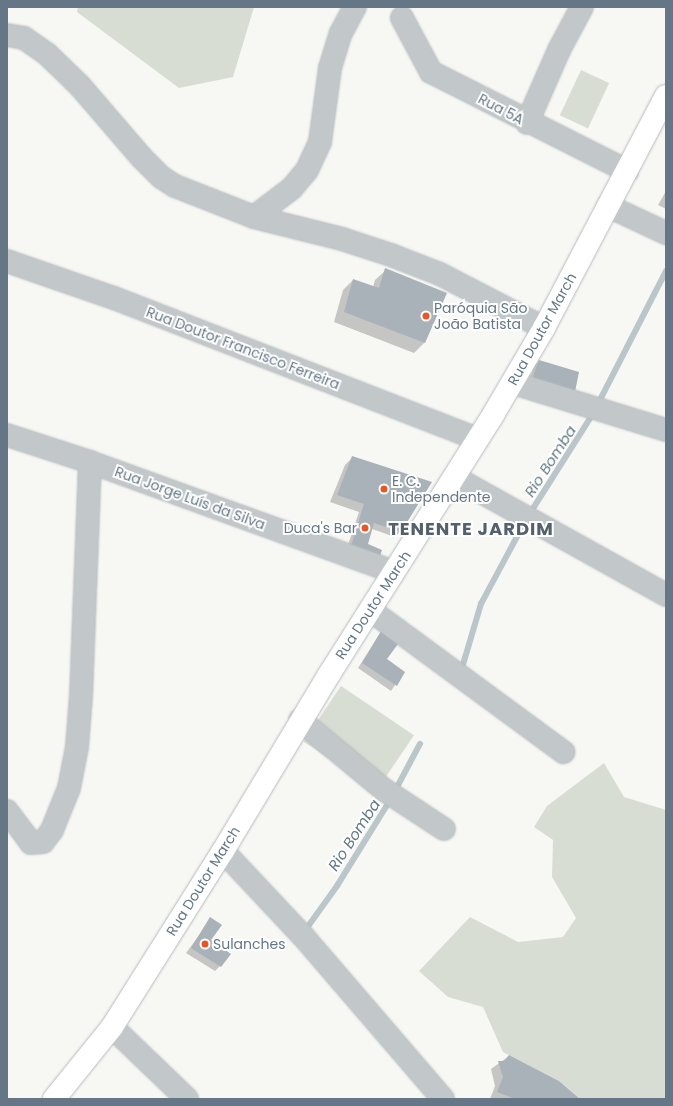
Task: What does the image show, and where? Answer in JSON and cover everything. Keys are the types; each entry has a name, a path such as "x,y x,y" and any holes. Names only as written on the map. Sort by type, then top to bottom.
{"main road":[{"name":"Rua Doutor March","path":"54,1099 79,1074 112,1027 223,851 300,720 513,383 544,328 666,96"}],"street":[{"path":"254,217 292,188 308,170 320,142 330,68 341,33 355,7"},
{"path":"527,122 559,50 582,7"},
{"name":"Rua 5A","path":"402,18 431,72 527,122 627,171"},
{"path":"7,35 24,38 47,54 161,177 175,186 254,217 342,239 391,254 440,274 544,328"},
{"path":"608,206 666,233"},
{"name":"Rua Doutor Francisco Ferreira","path":"7,261 122,300 478,439"},
{"path":"513,383 666,430"},
{"name":"Rua Jorge Luís da Silva","path":"7,435 90,462 394,572"},
{"path":"7,810 31,843 43,842 52,830 69,788 77,747 81,696 90,462"},
{"path":"454,477 666,596"},
{"path":"370,610 563,752"},
{"path":"300,720 392,795 444,829"},
{"path":"223,851 302,935 443,1099"},
{"path":"112,1027 186,1099"}],"shaded area":[{"path":"78,7 254,7 233,77 179,88 77,12"},
{"path":"581,70 609,83 588,128 560,115"},
{"path":"341,686 414,735 376,791 304,742"},
{"path":"604,763 624,797 666,810 666,1099 580,1099 559,1081 503,1052 483,1007 448,997 419,971 470,917 518,942 563,937 576,918 552,877 553,840 534,827 547,806"}],"building":[{"path":"385,268 447,293 425,343 344,312 353,279 379,288"},
{"path":"539,360 579,372 575,392 536,381 533,376"},
{"name":"E. C. Independente","path":"352,456 432,482 401,532 374,523 368,544 382,550 380,556 351,546 364,504 337,495"},
{"path":"381,631 398,644 387,659 405,672 397,686 362,663"},
{"name":"Sulanches","path":"210,917 222,925 211,940 231,954 221,967 191,948"},
{"path":"509,1055 559,1081 580,1099 515,1099 497,1092 503,1077 498,1061 504,1061"}],"waterway":[{"name":"Rio Bomba","path":"598,404 666,271"},
{"name":"Rio Bomba","path":"529,515 594,412"},
{"name":"Rio Bomba","path":"462,668 481,604 525,522"},
{"name":"Rio Bomba","path":"395,791 420,744"},
{"name":"Rio Bomba","path":"304,932 337,886 391,799"}],"place":[{"name":"Paróquia São João Batista","path":"426,316"},
{"name":"E. C. Independente","path":"384,489"},
{"name":"Duca's Bar","path":"365,528"},
{"name":"Sulanches","path":"205,944"}],"district":[{"name":"TENENTE JARDIM","path":"471,529"}]}
